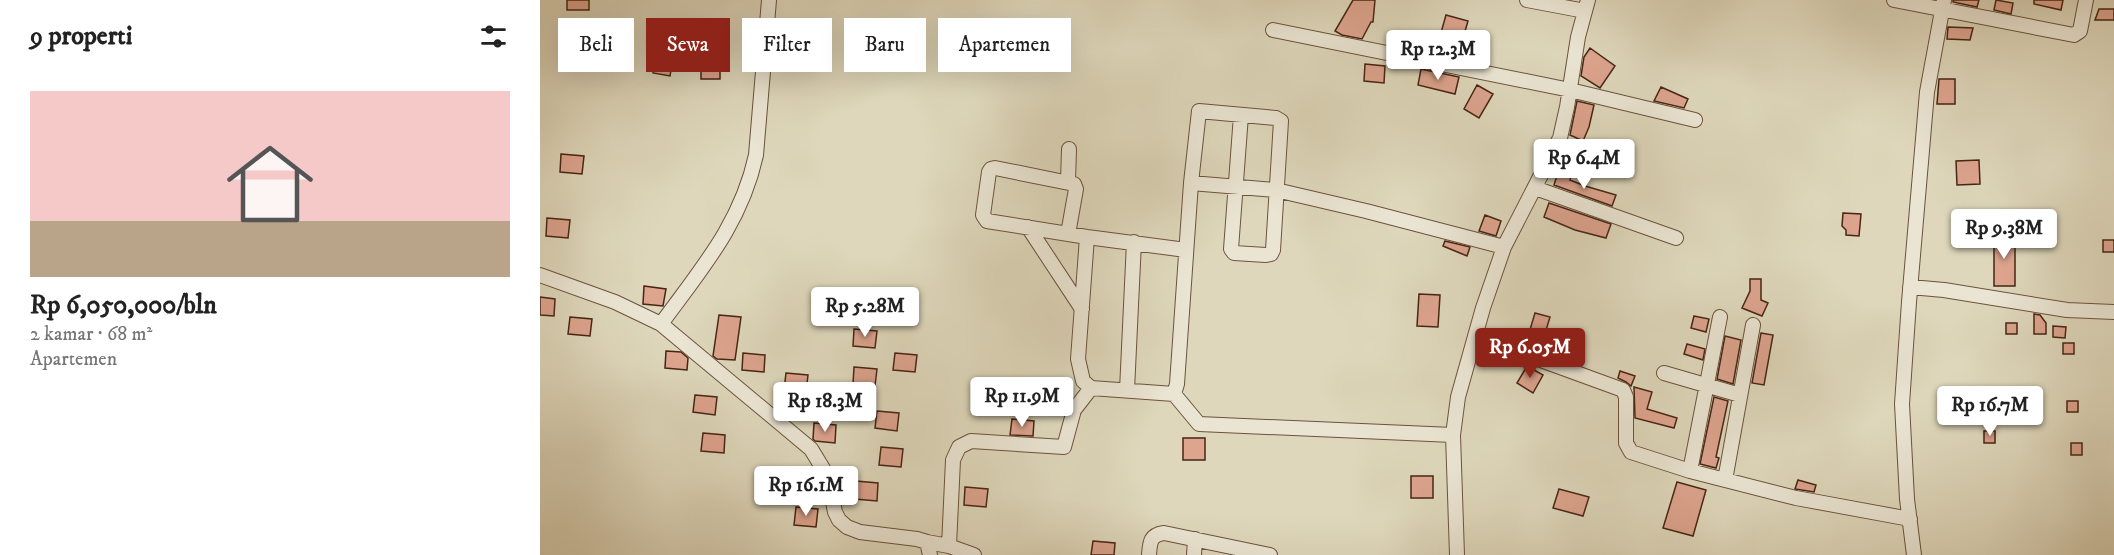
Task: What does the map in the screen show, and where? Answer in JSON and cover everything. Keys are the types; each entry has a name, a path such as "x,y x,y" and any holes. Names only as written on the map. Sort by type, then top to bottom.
{"street":[{"path":"661,324 729,229 751,179 756,155 769,0"},
{"path":"1457,555 1453,435 1458,397 1504,247 1560,138 1586,5 1527,0"},
{"path":"1893,0 1943,5 2074,35 2080,31 2086,0"},
{"path":"1914,555 1903,453 1902,404 1927,92 1943,5"},
{"path":"1273,30 1569,90 1695,120"},
{"path":"1174,394 1177,384 1191,183 1199,111 1279,119 1281,121 1273,250 1271,254 1266,255 1234,252 1231,249 1241,116"},
{"path":"1068,181 1069,149"},
{"path":"1068,234 1076,189 1074,184 1068,181 991,168 988,172 984,219 987,221 1028,227 1068,234 1087,237 1186,249"},
{"path":"1191,183 1276,190 1504,247"},
{"path":"1535,188 1676,238"},
{"path":"1028,227 1082,309"},
{"path":"1087,237 1078,359 1083,381 1091,387 1174,394 1199,424 1453,435"},
{"path":"1126,390 1134,242"},
{"path":"540,275 615,302 661,324 812,449 828,477 835,512 839,520 847,527 860,532 917,539 928,549 949,546 974,555"},
{"path":"1910,287 1944,290 2067,310 2114,312"},
{"path":"1690,471 1720,317"},
{"path":"1725,480 1753,325"},
{"path":"1475,336 1623,390 1626,397 1626,443 1629,450 1690,471 1796,498 1910,519"},
{"path":"1664,373 1740,395"},
{"path":"949,546 953,460 959,447 964,442 971,441 1064,447 1074,410 1091,387"},
{"path":"1149,555 1151,538 1164,533 1196,539 1241,552 1270,555"},
{"path":"1194,555 1196,539"}],"building":[{"path":"567,0 589,0 589,10 567,10"},
{"path":"1353,0 1375,0 1373,22 1362,39 1342,35 1335,31"},
{"path":"1953,0 1979,0 1977,7 1953,2"},
{"path":"1996,0 2013,3 2011,14 1994,10"},
{"path":"2034,0 2063,0 2061,10 2034,4"},
{"path":"2099,9 2114,9 2114,20 2095,20"},
{"path":"1446,15 1468,21 1463,38 1466,38 1464,54 1441,51 1442,29"},
{"path":"1948,27 1973,28 1970,40 1947,39"},
{"path":"1590,48 1615,66 1600,88 1581,76 1584,57"},
{"path":"1365,64 1385,66 1384,83 1364,81"},
{"path":"1421,69 1459,77 1455,94 1418,85"},
{"path":"653,72 671,72 670,76"},
{"path":"701,72 720,72 720,79 701,79"},
{"path":"1939,79 1955,79 1955,104 1937,104"},
{"path":"1477,85 1493,94 1479,118 1464,109"},
{"path":"1661,87 1688,99 1684,108 1654,101"},
{"path":"1577,101 1594,105 1583,141 1570,135"},
{"path":"561,154 584,156 582,174 560,172"},
{"path":"1979,160 1980,184 1957,185 1956,161"},
{"path":"1558,172 1585,186 1616,195 1612,206 1554,185"},
{"path":"1549,203 1611,224 1606,238 1575,230 1544,217"},
{"path":"1843,213 1861,214 1859,236 1846,235 1846,230 1842,226"},
{"path":"1485,215 1501,221 1496,236 1479,231"},
{"path":"547,218 570,220 568,238 546,236"},
{"path":"1992,230 2003,230 2003,241 2015,241 2015,286 1994,286"},
{"path":"2103,240 2114,240 2114,252 2103,252"},
{"path":"1445,241 1470,247 1467,256 1443,246"},
{"path":"1750,279 1761,279 1761,300 1768,303 1762,316 1742,308 1750,291"},
{"path":"644,286 666,289 663,306 643,304"},
{"path":"1419,294 1440,295 1438,327 1417,326"},
{"path":"540,297 555,299 554,316 540,315"},
{"path":"1535,313 1550,317 1544,337 1529,333"},
{"path":"2034,314 2040,315 2046,323 2046,334 2034,334"},
{"path":"719,315 741,317 735,360 717,359 713,356"},
{"path":"1694,316 1709,319 1706,332 1691,328"},
{"path":"570,317 592,319 590,336 568,334"},
{"path":"2006,323 2017,323 2017,334 2006,334"},
{"path":"2053,326 2066,327 2065,338 2053,337"},
{"path":"854,329 877,331 875,348 853,346"},
{"path":"1761,333 1773,335 1764,385 1752,383"},
{"path":"1725,336 1741,340 1733,384 1717,379"},
{"path":"2063,343 2074,343 2074,354 2063,354"},
{"path":"1687,344 1705,349 1703,360 1684,354"},
{"path":"666,351 681,352 688,358 687,370 665,368"},
{"path":"743,353 765,355 764,372 742,370"},
{"path":"895,353 917,355 915,372 893,370"},
{"path":"1527,366 1543,375 1533,393 1517,383"},
{"path":"854,367 877,369 875,386 853,384"},
{"path":"1620,371 1635,376 1631,386 1618,378"},
{"path":"786,373 808,375 806,392 784,390"},
{"path":"1634,387 1652,392 1647,409 1677,418 1674,428 1635,418"},
{"path":"836,393 858,395 857,412 835,411"},
{"path":"695,395 717,397 715,415 693,412"},
{"path":"1714,397 1728,401 1716,457 1719,458 1716,468 1700,464"},
{"path":"2067,401 2078,401 2078,412 2067,412"},
{"path":"877,411 899,413 897,431 875,428"},
{"path":"1012,419 1034,421 1033,436 1010,435"},
{"path":"814,423 836,425 835,443 815,441 813,439"},
{"path":"1984,431 1995,431 1995,443 1984,443"},
{"path":"703,433 725,435 724,453 701,451"},
{"path":"1183,438 1205,438 1205,460 1183,460"},
{"path":"2071,443 2082,443 2082,455 2071,455"},
{"path":"881,447 903,449 901,467 879,465"},
{"path":"1411,476 1433,476 1433,498 1411,498"},
{"path":"1798,480 1816,485 1814,492 1795,489"},
{"path":"856,481 878,483 877,501 855,499"},
{"path":"1677,482 1706,490 1693,536 1663,528"},
{"path":"965,487 988,489 986,507 964,505"},
{"path":"1559,489 1589,497 1583,516 1553,508"},
{"path":"796,507 818,509 816,527 794,525"},
{"path":"1093,541 1115,543 1114,555 1091,555"}]}
